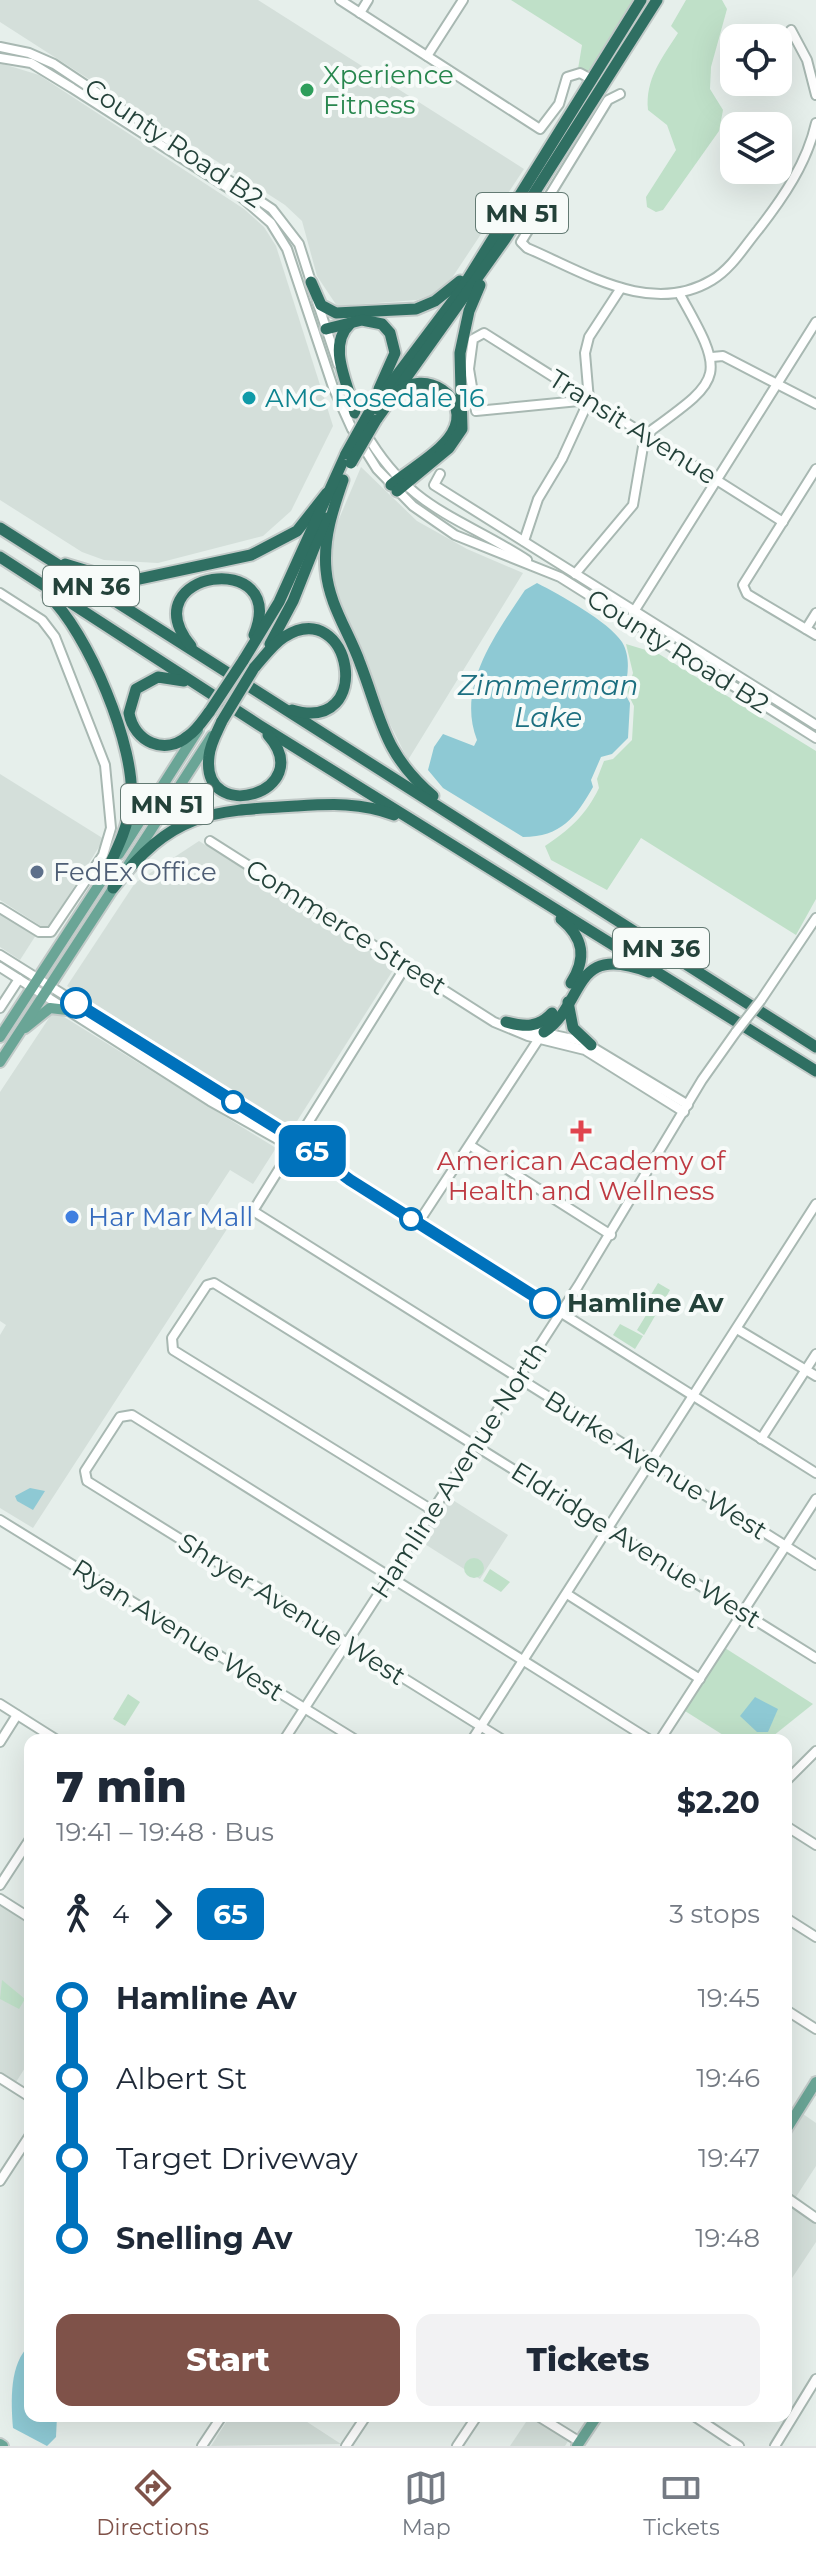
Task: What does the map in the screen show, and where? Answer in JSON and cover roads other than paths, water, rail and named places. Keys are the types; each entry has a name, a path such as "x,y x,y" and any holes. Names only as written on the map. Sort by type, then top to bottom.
{"highway":[{"name":"MN 51","path":"210,711 279,602 327,493 374,413 475,267 641,0"},
{"name":"MN 51","path":"374,413 505,239 657,0"},
{"path":"398,484 449,448 462,429 464,414 458,382 462,339 474,297 505,239"},
{"path":"311,282 321,305 329,312 399,311 426,306 447,293 475,267"},
{"path":"319,328 374,310"},
{"path":"319,328 355,321 382,324 395,343 395,353 374,413"},
{"path":"355,321 341,334 338,343 355,413"},
{"path":"374,413 402,390 418,383 442,389 456,410 456,423 451,435 398,484"},
{"name":"MN 51","path":"222,721 293,601 343,480 349,458"},
{"path":"343,480 329,526 326,573 330,594 360,662 382,731 399,760 425,789 515,855"},
{"path":"22,542 87,572 116,578 156,577 251,555 283,541 297,531 327,493"},
{"name":"MN 36","path":"0,528 813,1045"},
{"name":"MN 36","path":"0,557 259,725 816,1071"},
{"path":"24,573 54,600 82,638 127,752 132,789 129,816 104,877"},
{"path":"196,652 181,631 180,603 195,584 222,577 248,588 258,605 257,626 243,661"},
{"path":"254,668 281,639 302,631 322,634 343,653 347,681 331,705 304,713 270,701"},
{"path":"206,691 173,677 148,679 131,697 129,718 141,738 167,746 186,739 210,711"},
{"path":"222,721 209,754 209,768 218,787 240,797 262,792 278,770 275,744 259,725"},
{"path":"113,888 141,854 164,835 195,818 222,811 358,805 391,813 445,840"},
{"path":"531,894 573,930 582,953 580,969 541,1036"},
{"path":"541,1036 585,976 611,964 643,969 683,987"},
{"path":"568,1001 573,1028 591,1045"},
{"path":"506,1022 529,1026 542,1023 552,1013"}],"main road":[{"name":"MN 51","path":"0,1037 210,711"},
{"name":"MN 51","path":"0,1062 222,721"},
{"path":"20,1032 50,1008 67,1010"},
{"path":"792,2120 816,2082"},
{"path":"579,2444 593,2422"}],"street":[{"path":"340,0 543,129 559,104 567,77 580,73 591,79"},
{"path":"360,13 368,0"},
{"path":"427,56 463,0"},
{"path":"792,32 807,60 816,95"},
{"name":"County Road B2","path":"0,47 29,53 54,64 283,221 299,244 311,282 333,387 352,429 398,484 445,516 632,615 816,738"},
{"name":"County Road B2","path":"0,58 31,63 221,178 259,211 283,241 355,413 398,484"},
{"path":"620,94 608,100 521,239 527,248 621,288 654,295 679,293 713,280 730,265 794,178 814,141 816,123"},
{"path":"524,541 538,499 562,459 589,400 587,345 621,288"},
{"path":"575,574 633,505 645,435 699,394 708,380 712,357 679,293"},
{"path":"632,615 816,322"},
{"name":"Transit Avenue","path":"589,400 476,411 469,369 473,339 484,333 783,522"},
{"path":"712,357 727,357 816,404"},
{"path":"816,469 745,582 747,594 816,635"},
{"path":"440,474 434,485 575,574 632,615 816,725"},
{"path":"0,593 47,626 105,765 110,838 51,932 39,932 0,908"},
{"path":"806,629 816,613"},
{"name":"Commerce Street","path":"210,841 504,1027 591,1045 686,1108"},
{"name":"Hamline Avenue North","path":"288,1734 611,1235 686,1108 816,918"},
{"path":"0,955 34,983 816,1473"},
{"path":"294,1144 407,964"},
{"path":"0,967 19,979 34,983"},
{"path":"0,1008 19,979"},
{"path":"46,990 67,1010 294,1144"},
{"name":"Commerce Street","path":"483,1013 585,1050 686,1108"},
{"path":"421,1225 422,1217 541,1036"},
{"name":"Burke Avenue West","path":"294,1144 253,1211 816,1565"},
{"path":"471,1146 611,1235"},
{"path":"476,1734 816,1204"},
{"name":"Eldridge Avenue West","path":"432,1510 170,1345 210,1282 816,1658"},
{"path":"737,1329 816,1376"},
{"path":"761,1439 816,1354"},
{"name":"Shryer Avenue West","path":"389,1577 125,1414 84,1477 494,1734"},
{"path":"664,1734 816,1499"},
{"name":"Ryan Avenue West","path":"1,1522 346,1734"},
{"path":"389,1577 641,1734"},
{"path":"567,1594 700,1679"},
{"path":"0,1704 47,1734"},
{"path":"0,1742 17,1715"},
{"path":"792,1775 816,1751"},
{"path":"792,1830 816,1845"},
{"path":"0,1885 24,1848"},
{"path":"0,1899 24,1914"},
{"path":"792,1922 816,1937"},
{"path":"792,2014 816,2029"},
{"path":"0,2078 24,2093"},
{"path":"0,2181 24,2144"},
{"path":"792,2201 816,2218"},
{"path":"792,2418 816,2379"},
{"path":"202,2446 218,2422"},
{"path":"346,2446 362,2422"},
{"path":"457,2446 473,2422"},
{"path":"547,2422 579,2444"},
{"path":"703,2422 739,2446"},
{"path":"775,2446 790,2422"}],"water":[{"name":"Zimmerman Lake","path":"537,583 595,617 622,642 628,660 624,692 630,703 628,738 612,754 601,757 591,780 593,787 573,816 548,833 523,837 443,788 428,770 434,747 443,734 474,746 477,740 472,720 472,700 482,661 525,590"},
{"path":"30,1488 45,1491 33,1510 17,1501 15,1496"},
{"path":"755,1697 778,1709 768,1732 757,1732 740,1716"},
{"path":"23,2353 24,2422 57,2422 56,2437 47,2446 13,2428 15,2372"}],"place":[{"name":"Xperience Fitness","path":"307,90"},
{"name":"AMC Rosedale 16","path":"249,398"},
{"name":"FedEx Office","path":"37,872"},
{"name":"American Academy of Health and Wellness","path":"581,1131"},
{"name":"Har Mar Mall","path":"72,1217"},
{"name":"Hamline Av","path":"545,1303"}]}
